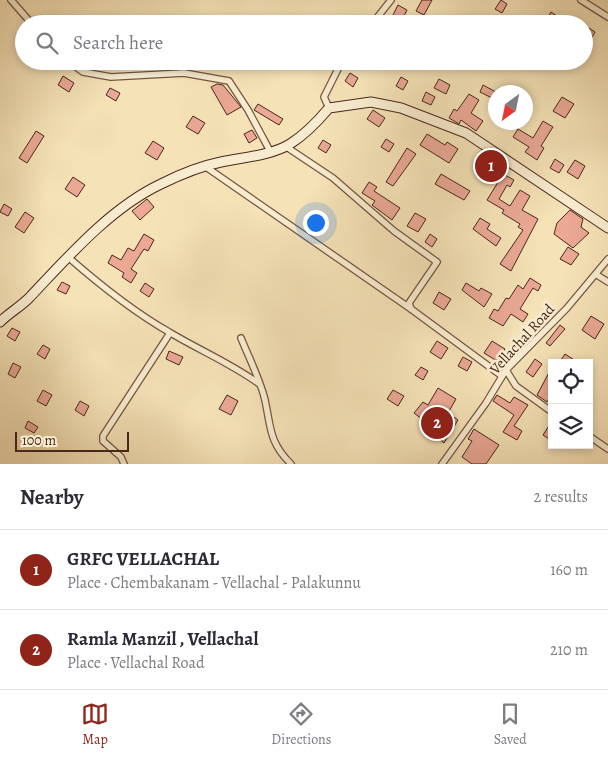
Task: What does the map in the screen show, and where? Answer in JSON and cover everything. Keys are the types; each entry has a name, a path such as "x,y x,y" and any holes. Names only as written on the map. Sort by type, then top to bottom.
{"main road":[{"path":"0,322 28,299 68,256 124,207 159,185 206,167 270,152 285,146 314,125 329,108 371,102 401,108 466,134 608,228"}],"street":[{"path":"11,0 24,15"},
{"path":"379,15 391,0"},
{"path":"581,0 608,17"},
{"path":"80,70 111,77 184,73 229,81 248,110 270,152"},
{"path":"329,108 324,97 338,70"},
{"path":"285,146 334,178 382,221 437,262 409,303 411,309"},
{"path":"206,167 504,373 516,386 548,409"},
{"path":"68,256 108,292 170,333 235,366 258,383"},
{"name":"Vellachal Road","path":"442,464 486,403 504,373 597,275 608,259"},
{"path":"597,275 608,282"},
{"path":"124,464 121,457 102,441 103,436 170,333"},
{"path":"241,338 265,400 268,426 274,443 291,464"},
{"path":"593,439 608,449"}],"building":[{"path":"422,0 432,0 424,15 416,11"},
{"path":"501,0 507,4 502,13 495,9"},
{"path":"398,5 407,10 404,15 393,15"},
{"path":"350,73 358,78 353,87 345,81"},
{"path":"63,76 74,83 69,92 58,85"},
{"path":"401,77 408,81 403,90 396,86"},
{"path":"439,79 450,85 446,94 434,88"},
{"path":"217,84 223,85 241,107 227,115 211,87"},
{"path":"483,85 488,88 488,96 480,92"},
{"path":"110,88 120,93 116,101 106,95"},
{"path":"426,92 435,97 431,105 422,101"},
{"path":"469,94 479,100 471,113 483,121 476,131 461,120 459,124 449,118 454,109 457,111"},
{"path":"562,97 574,104 565,118 553,111"},
{"path":"258,104 283,119 279,125 254,110"},
{"path":"373,110 385,118 379,127 367,119"},
{"path":"193,116 205,123 198,134 186,127"},
{"path":"543,121 553,127 541,146 544,148 537,160 525,152 529,147 513,137 517,130 520,130 533,138"},
{"path":"252,130 257,138 249,143 244,134"},
{"path":"36,131 44,136 27,163 19,158"},
{"path":"427,134 445,145 447,142 458,149 449,163 420,145"},
{"path":"386,139 394,144 389,152 381,147"},
{"path":"323,140 331,145 326,153 318,148"},
{"path":"153,141 164,148 157,160 145,153"},
{"path":"407,148 416,154 393,186 386,182"},
{"path":"486,157 501,167 496,175 481,165"},
{"path":"555,159 564,165 559,173 550,168"},
{"path":"575,160 585,166 578,179 567,172"},
{"path":"441,174 470,191 464,200 435,184"},
{"path":"503,174 514,180 510,187 507,185 499,199 510,206 520,190 530,196 522,210 538,219 511,271 500,264 523,230 518,227 520,224 502,213 504,210 487,200"},
{"path":"73,177 85,185 77,197 65,189"},
{"path":"369,182 377,187 374,191 400,208 392,220 372,205 375,201 362,193"},
{"path":"147,199 154,207 140,220 132,211"},
{"path":"4,204 12,209 8,216 0,212"},
{"path":"570,210 583,219 581,227 589,233 573,248 554,234 557,223"},
{"path":"25,212 34,218 24,233 15,227"},
{"path":"415,213 426,219 418,232 407,226"},
{"path":"480,218 490,224 487,229 501,238 496,246 473,229"},
{"path":"144,234 154,240 148,251 144,249 131,269 137,273 131,283 122,277 124,273 108,263 112,255 121,260 128,248 134,251"},
{"path":"430,234 437,239 432,247 425,242"},
{"path":"568,247 579,254 571,265 560,259"},
{"path":"530,278 541,285 538,291 533,288 520,309 528,314 523,322 511,314 503,326 489,318 494,309 498,311 506,298 509,299 518,285 523,289"},
{"path":"62,282 70,286 66,294 57,290"},
{"path":"145,283 154,289 149,297 140,291"},
{"path":"466,283 479,291 481,288 492,294 484,307 462,290"},
{"path":"439,292 451,299 444,310 433,303"},
{"path":"591,316 604,324 595,339 582,330"},
{"path":"560,325 565,329 550,346 546,343"},
{"path":"12,328 20,332 15,341 7,336"},
{"path":"437,341 448,348 441,359 430,352"},
{"path":"492,341 505,349 497,361 484,353"},
{"path":"43,345 50,349 45,359 37,354"},
{"path":"169,351 183,357 179,365 166,359"},
{"path":"565,354 573,359 562,359"},
{"path":"463,357 472,362 467,371 458,366"},
{"path":"535,359 542,364 533,377 526,372"},
{"path":"13,363 21,367 15,378 8,374"},
{"path":"421,367 428,371 423,380 415,375"},
{"path":"548,374 548,400 547,402 537,395"},
{"path":"438,388 456,399 448,413 458,420 444,443 428,430 431,426 414,413 423,402 428,405"},
{"path":"43,390 52,395 46,406 37,401"},
{"path":"393,390 404,396 398,406 387,399"},
{"path":"227,395 238,401 231,415 219,409"},
{"path":"497,395 510,403 514,397 528,405 514,426 522,431 517,440 503,432 514,415 493,401"},
{"path":"80,401 89,406 84,416 75,410"},
{"path":"28,421 38,427 34,433 25,428"},
{"path":"548,427 548,438 543,435"},
{"path":"474,429 499,445 486,464 472,464 462,457 472,441 468,439"}],"place":[{"name":"GRFC VELLACHAL","path":"491,166"},
{"name":"Ramla Manzil , Vellachal","path":"437,423"}]}
